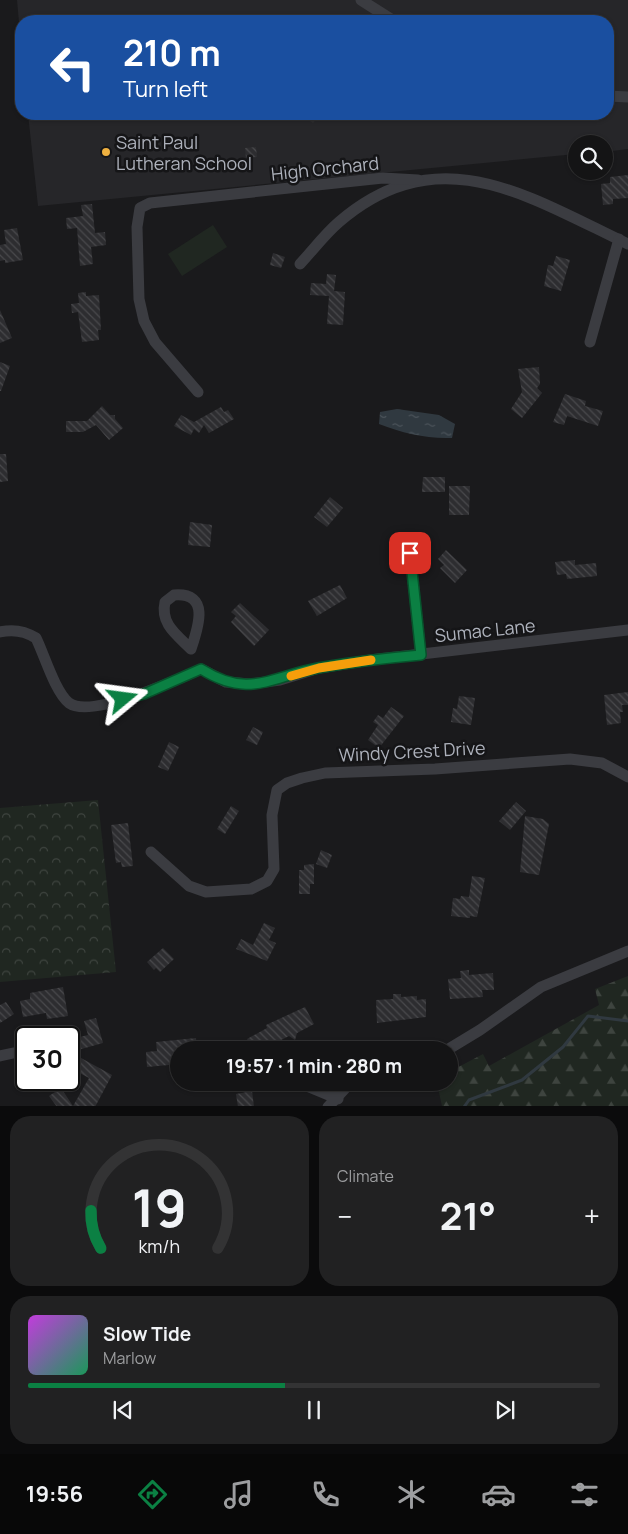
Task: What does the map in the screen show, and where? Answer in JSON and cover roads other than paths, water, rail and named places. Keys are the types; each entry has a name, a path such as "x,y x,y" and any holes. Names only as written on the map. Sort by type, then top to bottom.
{"street":[{"path":"362,0 385,15"},
{"path":"614,96 628,97"},
{"name":"High Orchard","path":"198,392 155,342 144,321 139,299 137,227 140,208 150,203 383,178 418,180"},
{"path":"300,264 338,223 357,208 382,195 418,180 462,179 491,184 530,198 623,242 590,342"},
{"path":"410,553 421,655"},
{"path":"0,632 15,631 27,633 36,638 46,663 62,693 69,703 79,707 144,694 201,669 191,649 172,631 164,618 165,602 174,595 188,595 194,599 198,606 198,622 191,649"},
{"name":"Sumac Lane","path":"201,669 226,682 250,684 280,680 319,668 628,630"},
{"name":"Windy Crest Drive","path":"151,852 189,886 206,892 251,889 267,881 274,869 272,815 278,790 287,783 302,778 325,773 435,769 570,759 602,763 628,777"},
{"path":"458,1043 540,987 628,951"},
{"path":"0,1056 15,1053"},
{"path":"319,1091 338,1099"},
{"path":"328,1106 338,1099 344,1091"}],"water":[{"path":"397,409 439,415 455,424 452,438 415,435 379,424 380,412"}],"waterway":[{"path":"465,1106 469,1100 522,1080 563,1047 588,1016 628,1021"}],"place":[{"name":"Saint Paul Lutheran School","path":"106,152"}]}
